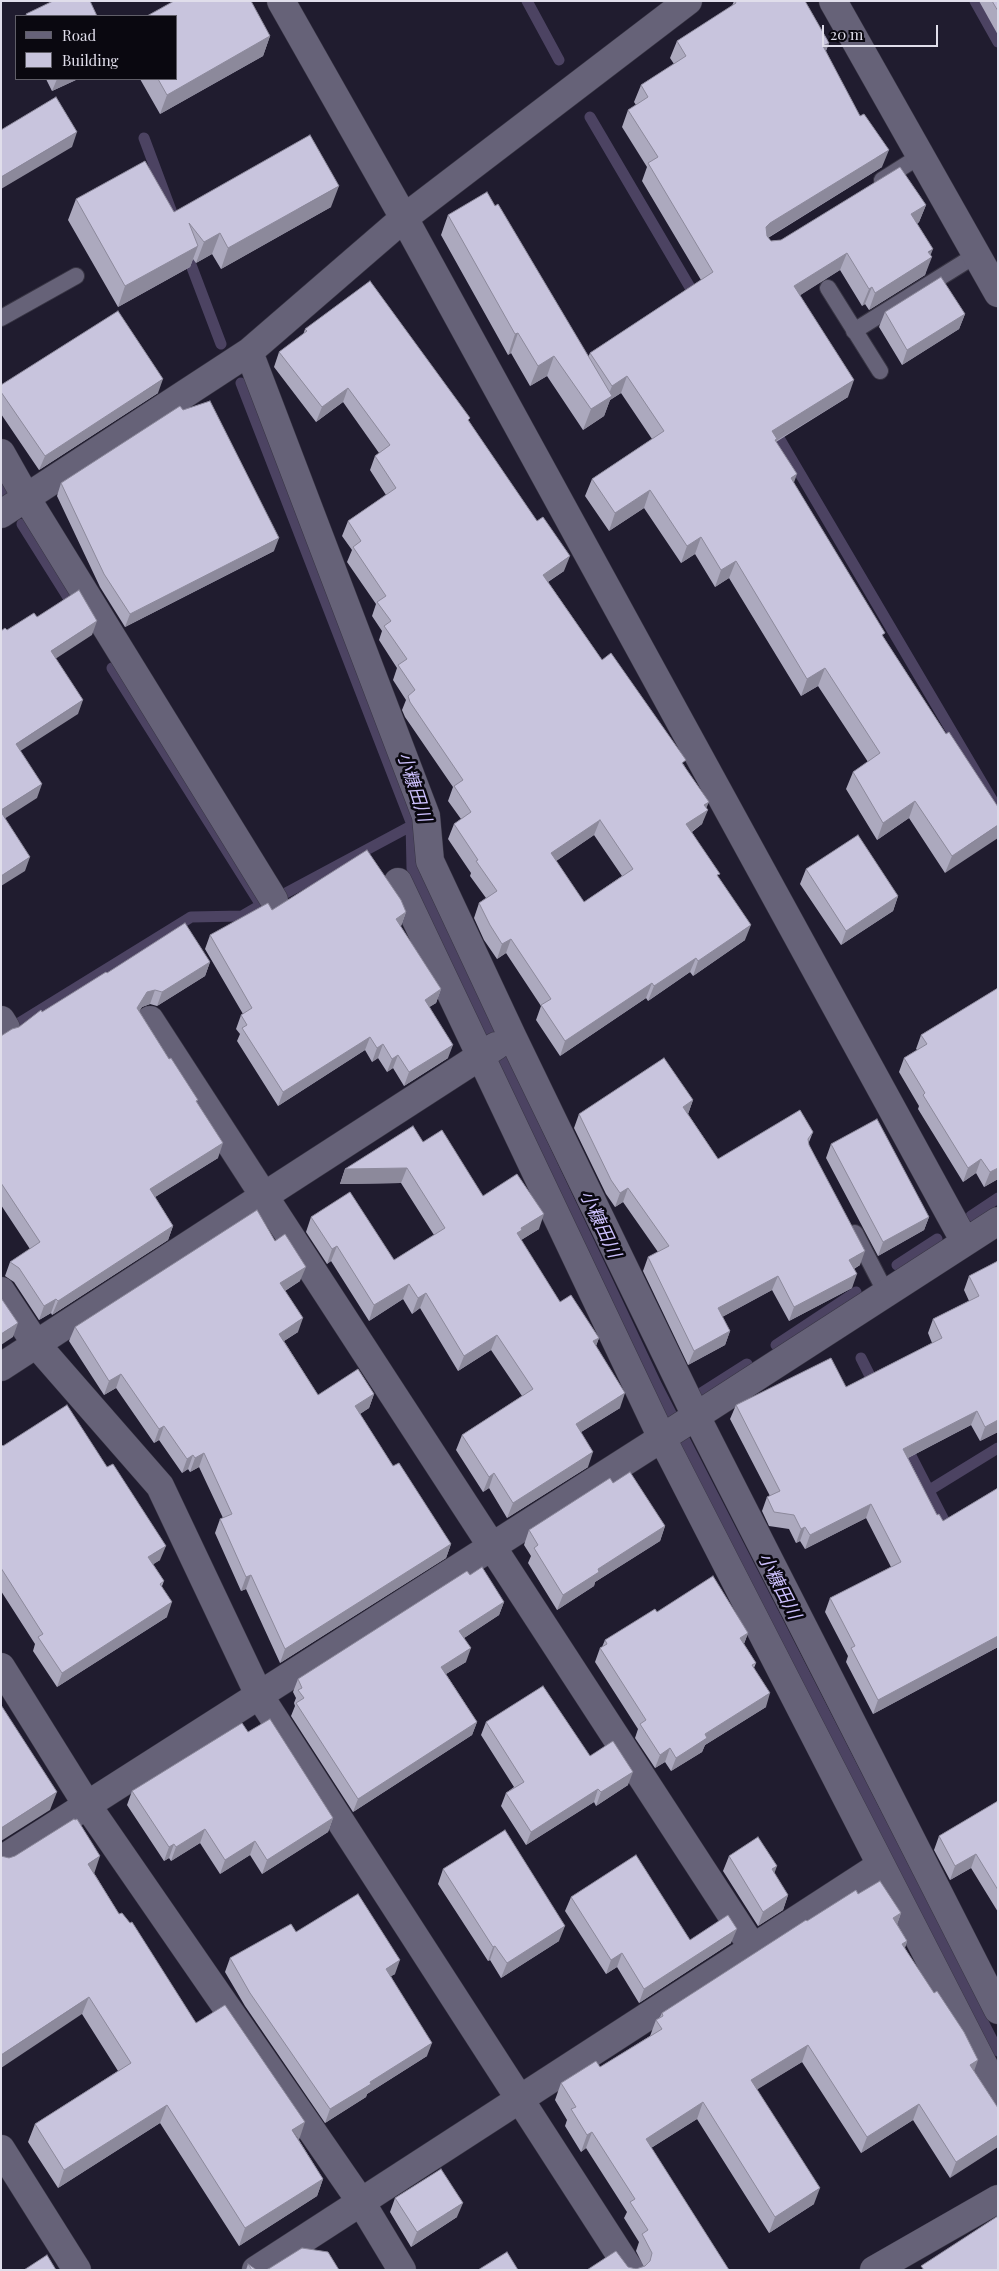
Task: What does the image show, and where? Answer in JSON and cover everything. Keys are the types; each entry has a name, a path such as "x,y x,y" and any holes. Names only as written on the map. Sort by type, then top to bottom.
{"street":[{"path":"281,1 404,218 965,1242"},
{"path":"1,514 27,499 249,352 404,218 688,1"},
{"path":"833,1 998,293"},
{"path":"249,352 426,816 430,861 495,1046 678,1428 998,2010"},
{"path":"1,453 27,499 274,900"},
{"path":"398,882 495,1046 678,1428 881,1865 998,2093"},
{"path":"150,1020 753,1948"},
{"path":"1,1366 495,1046"},
{"path":"1,1860 678,1428 998,1221"},
{"path":"1,1291 36,1344 160,1486 260,1695 630,2270"},
{"path":"1,1667 87,1805 361,2202 402,2270"},
{"path":"256,2270 881,1865"},
{"path":"1,2149 77,2270"},
{"path":"874,2270 998,2199"}],"lane":[{"path":"870,187 920,156"},
{"path":"854,330 976,255"},
{"path":"1,318 76,276"},
{"path":"828,288 880,371"},
{"path":"850,1224 886,1293"}],"building":[{"path":"53,1 90,1 97,15 26,15"},
{"path":"174,1 251,1 270,36 167,95 159,80 178,80 178,15 149,15"},
{"path":"735,1 805,1 829,43 823,46 860,116 864,114 889,150 770,223 766,227 767,236 771,241 781,240 900,167 926,205 911,214 933,249 928,252 932,257 875,293 872,287 869,289 847,253 794,286 854,380 772,431 777,439 775,440 797,474 791,478 885,633 882,635 946,734 949,732 998,807 998,825 952,856 915,801 883,823 853,772 880,753 825,668 807,679 736,561 721,570 701,537 687,546 650,490 615,513 592,479 664,431 627,376 612,386 590,353 713,272 648,163 658,157 628,110 648,97 641,85 686,56 677,41 736,3"},
{"path":"992,1 998,1 998,11"},
{"path":"56,97 77,132 1,177 1,130"},
{"path":"310,135 339,186 228,248 220,233 204,242 189,223 198,246 125,286 76,199 145,161 174,212"},
{"path":"487,192 495,206 498,204 612,396 591,409 554,356 538,366 518,333 515,334 448,215"},
{"path":"941,277 965,314 907,350 885,312"},
{"path":"370,281 470,418 468,420 537,521 543,517 570,556 543,575 602,660 611,653 686,760 682,763 709,802 704,805 708,810 686,824 720,874 717,875 751,925 698,961 696,958 654,986 652,983 565,1041 541,1005 551,999 511,939 502,944 479,903 497,891 454,824 471,812 454,786 463,780 410,702 408,696 415,690 398,665 407,659 384,626 391,621 377,602 386,596 353,547 361,541 348,521 396,488 375,456 390,445 348,388 322,407 279,352 307,331 305,329","holes":["600,820 633,869 584,902 551,853"]},
{"path":"118,311 163,379 45,456 1,392 1,385"},
{"path":"210,401 279,538 130,614 104,574 61,483 180,406 183,410"},
{"path":"79,590 97,621 51,651 83,700 16,744 42,784 1,810 1,631 5,628 7,630 34,613 37,617"},
{"path":"1,812 30,857 1,876"},
{"path":"858,835 898,896 846,931 806,869"},
{"path":"367,850 401,900 406,912 396,919 441,989 425,1000 453,1045 409,1072 398,1055 392,1059 383,1044 377,1048 370,1037 283,1092 242,1028 247,1025 241,1015 252,1008 210,935 268,903 272,910"},
{"path":"185,923 210,962 162,992 155,990 147,992 137,1008 169,1059 171,1058 198,1100 196,1101 223,1143 150,1189 173,1226 58,1301 56,1299 44,1306 19,1268 10,1262 40,1242 1,1183 1,1036 19,1027 41,1010 42,1012 107,973"},
{"path":"998,988 998,1168 990,1172 981,1159 968,1168 923,1095 925,1093 904,1058 927,1044 921,1035"},
{"path":"664,1058 693,1100 683,1107 718,1159 800,1110 813,1132 808,1139 809,1145 865,1251 849,1260 857,1274 794,1307 778,1276 718,1308 730,1331 694,1351 648,1257 669,1246 628,1188 620,1193 611,1180 579,1114"},
{"path":"877,1119 929,1217 883,1242 831,1144"},
{"path":"413,1126 423,1142 442,1130 483,1196 517,1174 544,1214 521,1228 522,1230 517,1233 560,1302 571,1295 599,1338 593,1341 625,1393 576,1424 593,1452 513,1503 494,1473 489,1477 462,1435 533,1389 497,1335 464,1356 426,1293 418,1298 409,1284 374,1305 337,1246 332,1249 311,1217 350,1192 394,1260 445,1228 407,1168 345,1169"},
{"path":"257,1210 275,1241 285,1234 306,1267 280,1283 303,1318 279,1334 318,1395 358,1369 374,1394 355,1406 393,1466 399,1463 451,1544 285,1649 251,1575 246,1577 220,1519 232,1514 204,1453 195,1458 193,1455 187,1459 164,1426 159,1429 121,1374 109,1381 75,1327"},
{"path":"998,1261 998,1420 985,1427 977,1411 903,1449 937,1515 939,1514 943,1521 998,1488 998,1636 878,1700 851,1648 855,1646 830,1598 901,1562 871,1504 810,1535 805,1527 801,1529 794,1515 774,1512 767,1497 780,1491 736,1405 831,1358 846,1387 942,1338 933,1319 979,1296 969,1276"},
{"path":"1,1298 18,1323 1,1334"},
{"path":"67,1405 107,1467 113,1464 166,1546 148,1557 164,1581 160,1584 172,1602 62,1673 38,1637 43,1634 1,1568 1,1444 3,1446"},
{"path":"630,1472 665,1526 598,1569 599,1572 563,1595 534,1548 538,1545 529,1530 610,1478 613,1483"},
{"path":"482,1567 504,1602 459,1631 471,1648 441,1667 477,1722 358,1799 296,1703 304,1698 298,1690 302,1688 298,1679 467,1571 470,1575"},
{"path":"713,1576 748,1633 740,1638 756,1663 752,1665 770,1693 705,1734 707,1738 676,1758 670,1748 660,1755 640,1724 646,1720 600,1648 607,1644 605,1640 655,1609 657,1612"},
{"path":"543,1686 590,1756 613,1741 633,1772 601,1792 598,1789 531,1832 506,1793 524,1782 486,1722"},
{"path":"1,1705 57,1792 1,1828"},
{"path":"270,1719 333,1818 267,1860 255,1841 225,1860 205,1829 176,1847 174,1844 169,1847 132,1791 242,1723 248,1732"},
{"path":"998,1801 998,1890 976,1854 955,1866 939,1836"},
{"path":"74,1819 77,1819 100,1856 88,1864 119,1914 122,1913 130,1923 132,1922 196,2023 225,2005 305,2122 292,2130 323,2179 245,2228 167,2105 64,2170 35,2124 131,2063 89,1997 1,2055 1,1856 9,1858 15,1856"},
{"path":"505,1830 565,1926 507,1963 495,1946 493,1947 443,1869"},
{"path":"758,1837 777,1866 772,1869 788,1895 763,1912 729,1856"},
{"path":"636,1855 690,1940 728,1915 737,1929 644,1989 622,1953 611,1960 571,1897"},
{"path":"880,1881 901,1913 893,1918 907,1941 902,1944 934,1993 937,1991 964,2032 978,2060 970,2065 998,2108 998,2135 956,2162 919,2104 867,2137 808,2045 751,2080 820,2188 775,2217 703,2102 646,2139 729,2270 587,2270 616,2251 628,2267 636,2269 645,2266 650,2261 652,2253 642,2234 648,2230 630,2202 635,2199 592,2132 587,2135 571,2109 576,2107 561,2083 596,2061 600,2067 662,2029 656,2020 663,2016 662,2013 806,1920 856,1890 858,1894"},
{"path":"358,1894 400,1960 386,1969 432,2043 330,2109 250,1993 230,1958 291,1924 296,1932"},
{"path":"441,2169 463,2203 417,2232 395,2198"},
{"path":"998,2216 998,2270 924,2270 921,2266"},
{"path":"302,2248 328,2252 339,2270 266,2270"},
{"path":"507,2252 518,2270 478,2270"},
{"path":"47,2255 56,2270 24,2270"}],"waterway":[{"path":"527,1 559,60"},
{"path":"975,1 998,42"},
{"path":"590,117 698,301"},
{"path":"144,138 172,213"},
{"path":"185,249 221,344"},
{"name":"小糠田川","path":"241,383 411,822 412,868 657,1386 998,2051"},
{"path":"772,426 998,810"},
{"path":"1,487 3,491"},
{"path":"22,524 76,610"},
{"path":"16,1025 191,917 242,916 261,905 112,668"},
{"path":"284,894 411,826"},
{"path":"971,1216 998,1198"},
{"path":"897,1265 937,1239"},
{"path":"776,1345 856,1292"},
{"path":"861,1358 876,1388"},
{"path":"692,1399 747,1364"},
{"path":"905,1444 950,1532"},
{"path":"928,1491 998,1448"}]}
